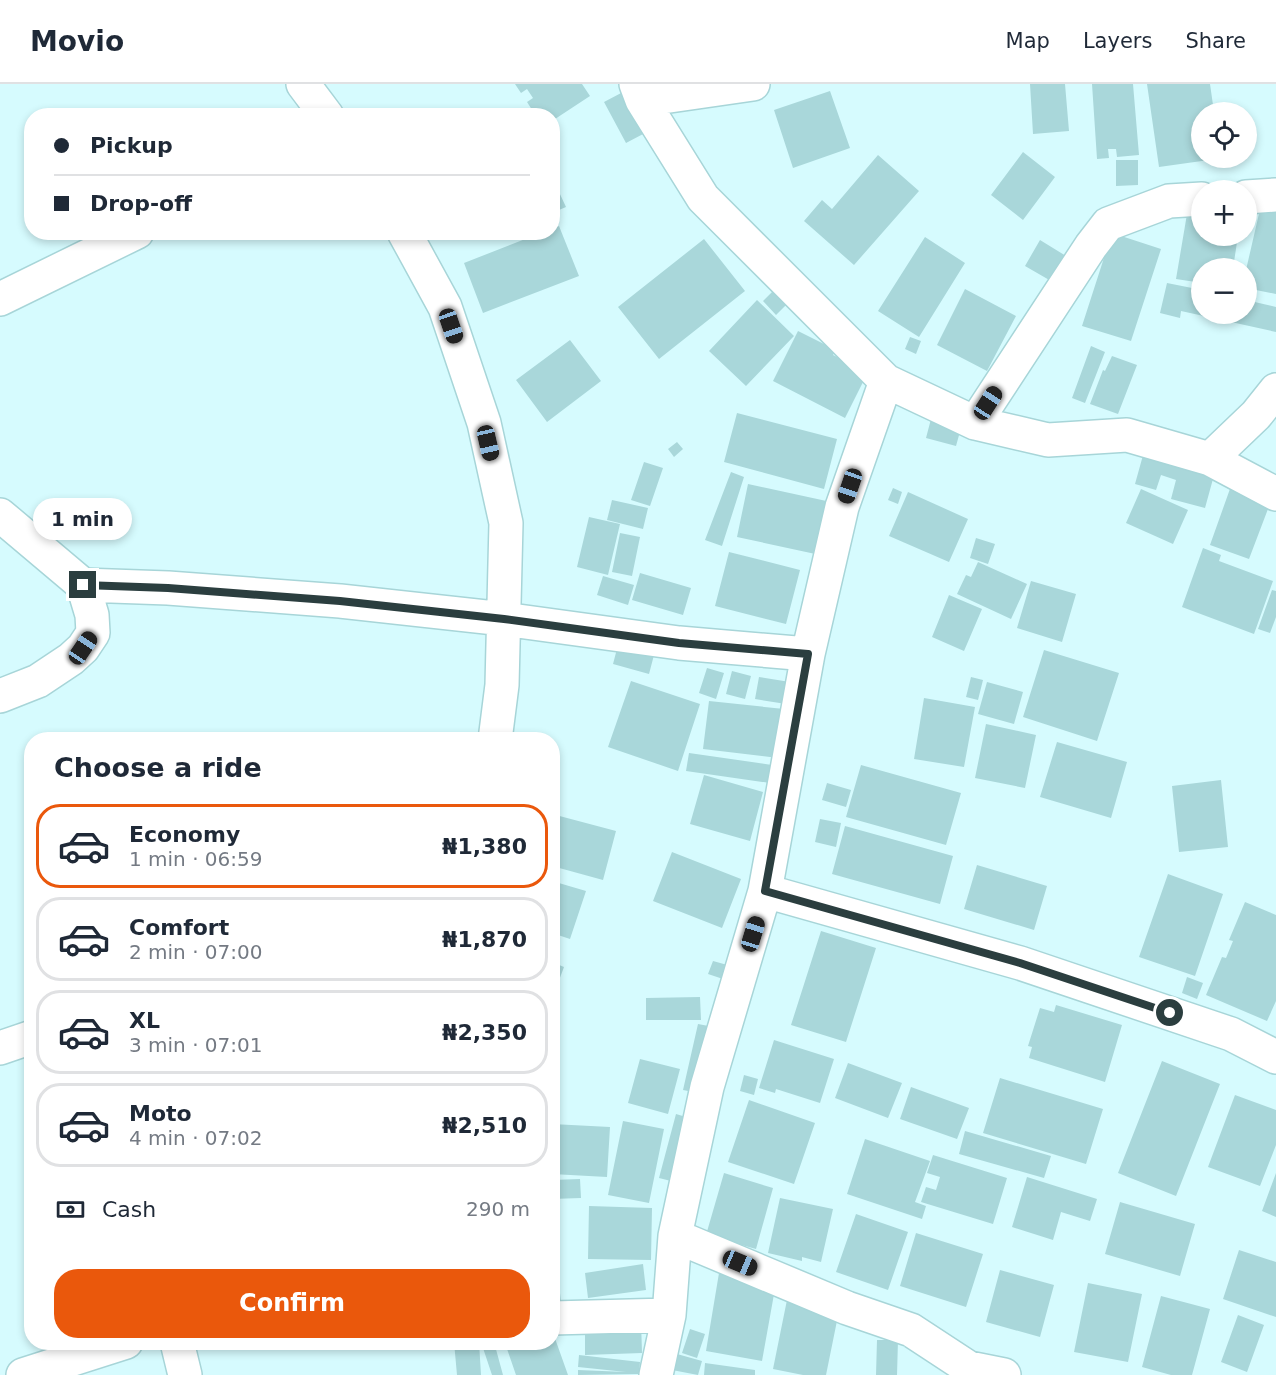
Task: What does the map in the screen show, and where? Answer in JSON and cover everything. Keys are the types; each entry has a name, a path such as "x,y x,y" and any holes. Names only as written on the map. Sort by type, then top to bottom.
{"street":[{"path":"303,84 321,108"},
{"path":"753,84 639,92 703,198 886,381 975,423 1048,440 1127,435 1210,459 1276,494"},
{"path":"1257,196 1276,195"},
{"path":"975,423 1091,246 1108,224 1169,201 1191,200"},
{"path":"0,299 121,240"},
{"path":"408,240 445,307 484,423 506,523 502,685 496,732"},
{"path":"656,1375 669,1315 675,1236 707,1087 765,891 808,654 842,507 886,381"},
{"path":"1210,459 1256,415 1276,390"},
{"path":"0,515 83,585 92,615 93,633 83,648 71,659 38,681 0,696"},
{"path":"83,585 168,588 340,601 504,619 679,643 808,654"},
{"path":"765,891 1020,963 1231,1034 1276,1057"},
{"path":"0,1048 24,1040"},
{"path":"675,1236 847,1308 911,1330 969,1368 1004,1375"},
{"path":"560,1318 669,1315"},
{"path":"22,1375 101,1350"},
{"path":"179,1350 185,1375"}],"building":[{"path":"515,84 582,84 590,96 560,116 560,108 531,108 527,102 533,98 527,89 521,93"},
{"path":"1030,84 1065,84 1069,131 1033,134"},
{"path":"1092,84 1133,84 1139,155 1117,157 1116,149 1108,149 1109,158 1097,159"},
{"path":"1147,84 1210,84 1213,102 1191,102 1191,163 1159,167"},
{"path":"830,91 850,148 793,168 774,110"},
{"path":"623,92 645,133 626,143 604,102"},
{"path":"1023,152 1055,177 1023,220 991,195"},
{"path":"878,155 919,191 854,265 804,221 822,200 832,209"},
{"path":"1116,160 1138,160 1138,185 1116,186"},
{"path":"560,194 566,207 560,210"},
{"path":"1261,205 1276,208 1276,294 1257,290 1257,258 1249,258 1252,246 1257,246 1257,222"},
{"path":"1187,214 1191,215 1191,246 1236,246 1235,258 1191,258 1191,281 1176,279"},
{"path":"560,228 579,276 483,313 464,263 523,240 560,240"},
{"path":"1112,233 1161,249 1131,341 1082,326"},
{"path":"925,237 965,263 919,337 878,311"},
{"path":"704,239 745,291 659,359 618,307"},
{"path":"1040,240 1066,256 1051,281 1025,266"},
{"path":"1167,283 1191,288 1191,313 1181,311 1180,318 1160,313"},
{"path":"775,289 788,303 776,315 763,301"},
{"path":"965,289 1016,316 987,371 937,345"},
{"path":"757,300 794,336 746,386 709,351"},
{"path":"1257,303 1276,307 1276,332 1240,324 1257,324"},
{"path":"798,331 836,350 833,355 868,372 845,418 773,381"},
{"path":"910,337 921,341 916,354 905,349"},
{"path":"570,340 601,381 547,422 516,380"},
{"path":"1091,346 1105,352 1085,403 1072,398"},
{"path":"1112,356 1137,365 1118,414 1090,404 1103,370 1105,371"},
{"path":"737,413 837,439 824,489 724,462"},
{"path":"931,419 961,428 956,446 926,438"},
{"path":"677,442 683,449 674,457 668,449"},
{"path":"1145,448 1216,468 1205,508 1171,499 1176,480 1161,475 1156,490 1135,484"},
{"path":"644,462 663,468 650,506 631,500"},
{"path":"731,472 744,477 722,546 705,540"},
{"path":"748,484 831,502 820,555 737,537"},
{"path":"1231,486 1271,501 1249,559 1210,545"},
{"path":"893,488 902,492 898,504 888,500"},
{"path":"1141,489 1188,510 1173,544 1126,523"},
{"path":"908,492 968,519 949,562 889,536"},
{"path":"612,500 648,508 643,529 607,520"},
{"path":"589,517 620,524 608,575 577,567"},
{"path":"620,533 640,537 632,576 612,572"},
{"path":"976,538 995,544 988,564 970,558"},
{"path":"1203,548 1221,555 1219,561 1273,581 1254,634 1182,607"},
{"path":"729,552 800,570 786,624 715,606"},
{"path":"978,562 1027,584 1011,619 957,594 966,575 971,577"},
{"path":"640,573 691,588 683,615 632,600"},
{"path":"603,576 634,585 628,605 597,595"},
{"path":"1031,581 1076,594 1062,642 1017,628"},
{"path":"1272,590 1276,591 1276,617 1270,633 1258,629"},
{"path":"949,595 982,609 964,651 932,637"},
{"path":"618,645 654,655 649,674 613,664"},
{"path":"1044,650 1119,673 1097,741 1023,717"},
{"path":"707,668 724,673 716,699 699,693"},
{"path":"732,671 751,676 745,699 726,694"},
{"path":"759,677 790,682 786,704 755,699"},
{"path":"971,677 983,680 978,700 966,697"},
{"path":"631,681 700,704 678,771 608,747"},
{"path":"987,682 1023,692 1014,724 978,714"},
{"path":"924,698 975,707 964,767 914,759"},
{"path":"709,701 784,709 778,758 703,749"},
{"path":"986,724 1036,735 1025,788 975,778"},
{"path":"1057,742 1127,762 1111,818 1040,797"},
{"path":"689,753 772,765 770,783 686,771"},
{"path":"861,765 961,793 946,845 846,817"},
{"path":"704,775 763,792 750,841 690,824"},
{"path":"1221,780 1228,847 1179,852 1172,786"},
{"path":"827,783 851,790 846,807 822,800"},
{"path":"560,816 616,831 603,880 560,868"},
{"path":"820,819 841,823 836,847 815,842"},
{"path":"845,826 953,856 940,904 832,874"},
{"path":"672,852 741,879 722,928 653,901"},
{"path":"977,865 1047,886 1034,930 964,909"},
{"path":"1168,874 1223,894 1195,976 1139,957"},
{"path":"560,883 586,891 570,939 560,936"},
{"path":"1245,902 1276,915 1276,1001 1267,1021 1206,995 1222,957 1226,958 1233,941 1229,940"},
{"path":"821,931 876,948 846,1042 791,1025"},
{"path":"713,961 731,966 726,980 708,974"},
{"path":"560,965 564,967 560,978"},
{"path":"1187,977 1203,983 1197,999 1182,993"},
{"path":"700,997 701,1020 646,1020 646,998"},
{"path":"1056,1005 1122,1025 1105,1082 1029,1058 1032,1047 1028,1046 1040,1008 1054,1012"},
{"path":"698,1024 719,1028 704,1094 683,1090"},
{"path":"774,1040 834,1059 820,1103 776,1089 775,1093 759,1088"},
{"path":"640,1059 680,1069 668,1114 628,1103"},
{"path":"1162,1061 1220,1084 1176,1196 1118,1173"},
{"path":"848,1063 902,1083 888,1118 835,1098"},
{"path":"744,1075 758,1079 754,1095 740,1091"},
{"path":"1000,1078 1103,1109 1086,1164 983,1133"},
{"path":"911,1087 969,1108 957,1139 900,1119"},
{"path":"1235,1095 1276,1110 1276,1145 1260,1186 1208,1167"},
{"path":"749,1100 815,1123 794,1184 728,1162"},
{"path":"676,1114 696,1120 679,1183 659,1178"},
{"path":"623,1121 664,1129 649,1203 608,1195"},
{"path":"560,1124 610,1127 607,1177 560,1174"},
{"path":"965,1131 1051,1156 1044,1178 959,1154"},
{"path":"865,1139 930,1161 915,1202 926,1206 922,1219 847,1194"},
{"path":"933,1155 1007,1178 993,1224 921,1202 926,1187 936,1190 940,1177 927,1173"},
{"path":"724,1173 773,1188 756,1249 706,1235"},
{"path":"1276,1173 1276,1217 1262,1211"},
{"path":"1027,1177 1097,1199 1090,1221 1061,1212 1053,1240 1012,1227"},
{"path":"580,1179 581,1198 560,1199 560,1180"},
{"path":"780,1198 833,1209 821,1262 802,1257 802,1261 768,1253"},
{"path":"1120,1202 1195,1224 1180,1276 1105,1254"},
{"path":"589,1206 652,1208 651,1260 588,1259"},
{"path":"856,1214 908,1232 888,1290 836,1272"},
{"path":"916,1233 983,1254 966,1307 900,1286"},
{"path":"1239,1250 1276,1262 1276,1317 1223,1299"},
{"path":"643,1264 646,1290 588,1298 585,1273"},
{"path":"1000,1270 1054,1285 1040,1337 986,1322"},
{"path":"719,1273 776,1283 762,1361 706,1351"},
{"path":"1088,1283 1142,1294 1128,1362 1074,1352"},
{"path":"788,1295 840,1306 826,1375 803,1375 773,1369"},
{"path":"1161,1296 1210,1309 1192,1375 1171,1375 1142,1367"},
{"path":"1238,1315 1264,1325 1247,1372 1221,1362"},
{"path":"641,1321 642,1353 585,1355 585,1323"},
{"path":"690,1329 705,1334 697,1358 682,1353"},
{"path":"877,1340 898,1340 897,1375 876,1375"},
{"path":"455,1350 479,1350 481,1375 457,1375"},
{"path":"484,1350 496,1350 503,1375 492,1375"},
{"path":"507,1350 559,1350 568,1375 516,1375"},
{"path":"677,1354 702,1361 698,1375 672,1370"},
{"path":"579,1355 640,1362 639,1374 578,1375 578,1370 626,1372 578,1367"},
{"path":"705,1363 755,1370 755,1375 704,1375"}],"route":[{"path":"83,585 168,588 340,601 504,619 679,643 808,654 765,891 1020,963 1170,1013"}]}
